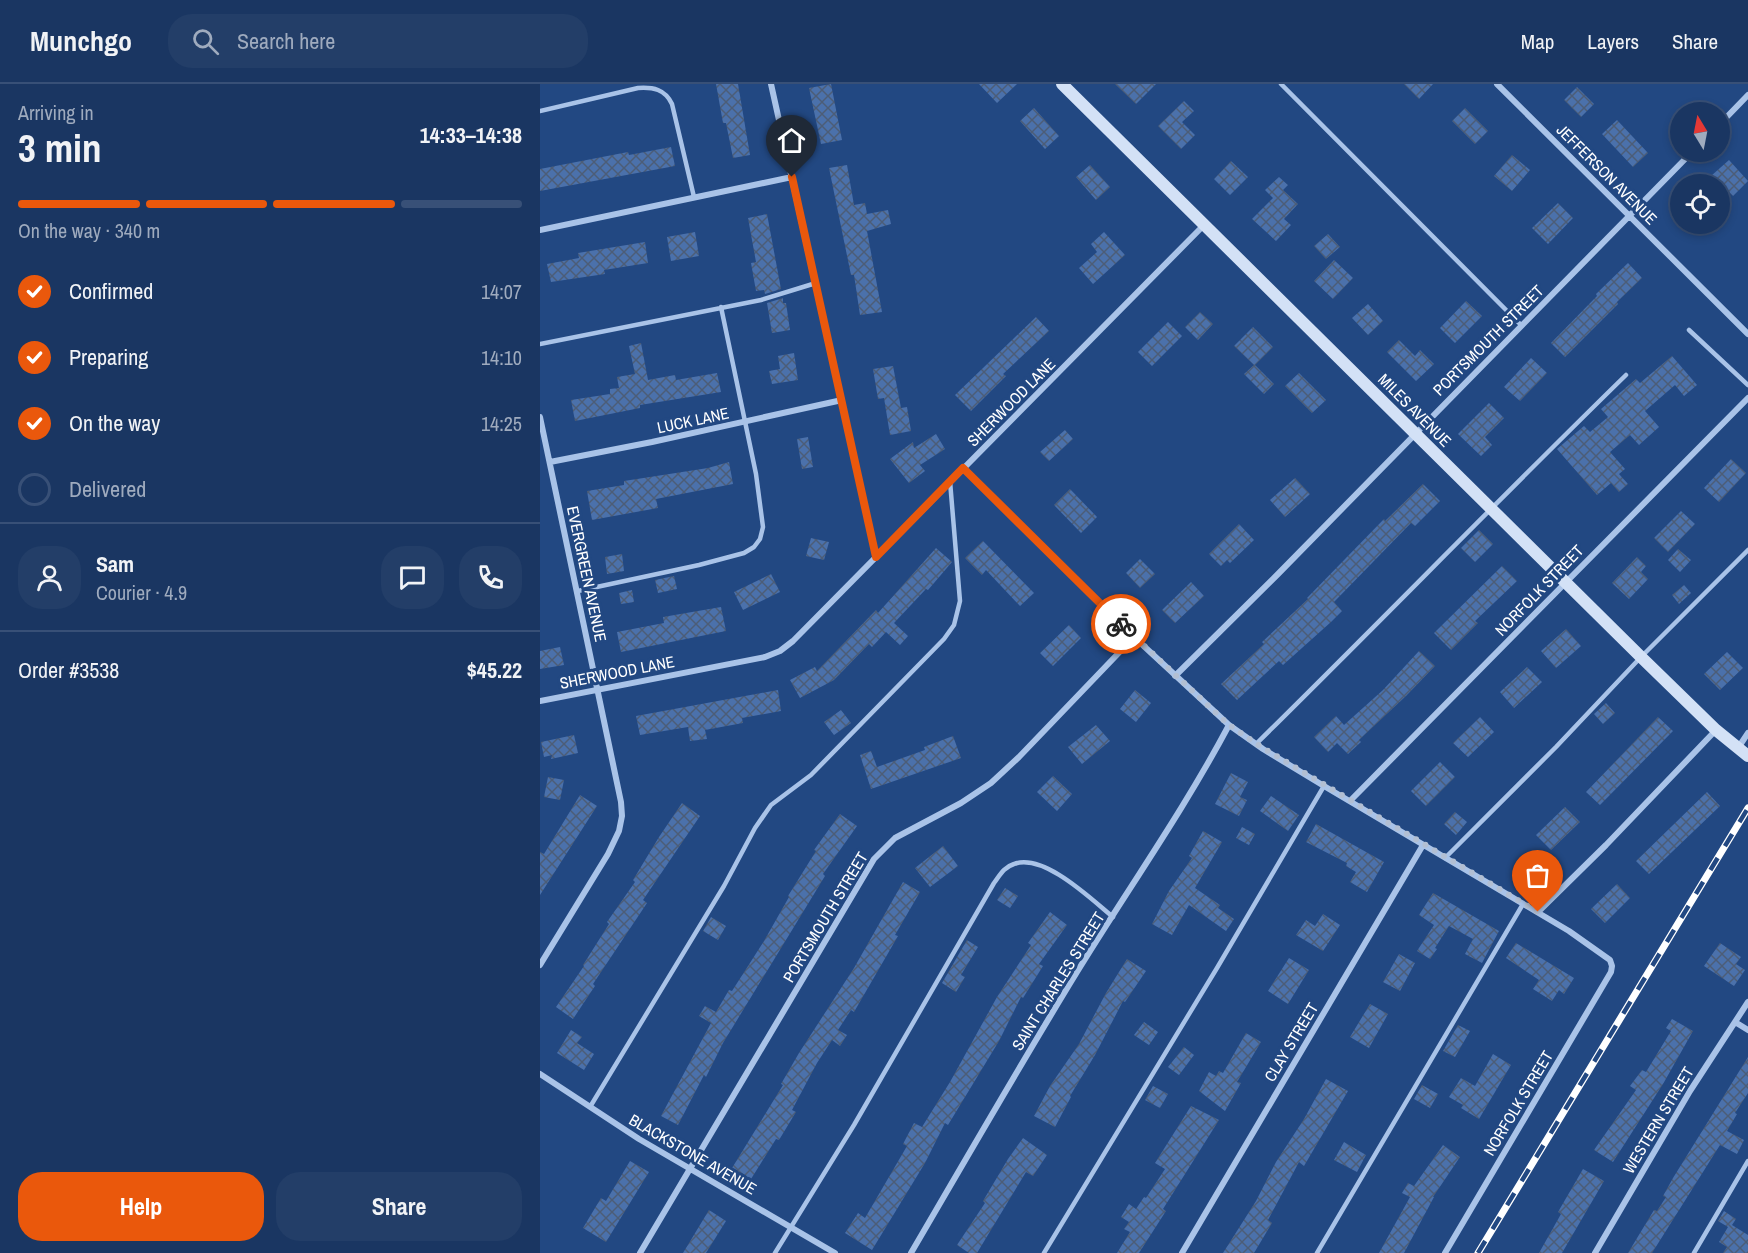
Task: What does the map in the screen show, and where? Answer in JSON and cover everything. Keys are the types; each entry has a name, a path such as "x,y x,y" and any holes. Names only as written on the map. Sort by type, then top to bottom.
{"street":[{"path":"771,84 876,557"},
{"name":"MILES AVENUE","path":"1062,84 1565,583 1716,730 1743,753"},
{"name":"JEFFERSON AVENUE","path":"1497,84 1748,334"},
{"path":"1730,114 1748,95"},
{"name":"PORTSMOUTH STREET","path":"1175,676 1682,162"},
{"path":"540,230 792,177"},
{"name":"SHERWOOD LANE","path":"540,701 765,657 780,651 793,641 1204,225"},
{"name":"NORFOLK STREET","path":"1350,801 1748,398"},
{"name":"LUCK LANE","path":"550,462 842,400"},
{"name":"EVERGREEN AVENUE","path":"540,417 578,591 622,816 619,831 608,854 540,965"},
{"path":"963,468 1134,637 1229,725 1324,786 1538,912 1716,730"},
{"name":"PORTSMOUTH STREET","path":"640,1253 874,859 895,838 961,803 990,783 1019,757 1134,637"},
{"name":"SAINT CHARLES STREET","path":"910,1253 1077,971 1175,819 1229,725"},
{"path":"1743,753 1748,733"},
{"name":"CLAY STREET","path":"1182,1253 1423,845"},
{"name":"NORFOLK STREET","path":"1445,1253 1611,972 1610,960 1538,912"},
{"name":"WESTERN STREET","path":"1595,1253 1690,1091 1748,1002"},
{"path":"1735,1022 1748,1030"},
{"name":"BLACKSTONE AVENUE","path":"540,1074 639,1139 835,1253"}],"lane":[{"path":"1281,84 1521,325"},
{"path":"540,111 638,88 650,87 662,91 672,104 694,197"},
{"path":"540,344 761,300 816,283"},
{"path":"578,591 744,553 754,547 760,539 763,527 756,474 721,307"},
{"path":"1689,330 1748,385"},
{"path":"1256,744 1490,508 1626,375"},
{"path":"590,1107 724,886 755,828 771,805 810,775 944,639 954,626 960,601 950,481"},
{"path":"1445,858 1748,550"},
{"path":"1044,1253 1217,968 1324,786"},
{"path":"775,1253 1004,869 1022,862 1054,872 1113,916"},
{"path":"1317,1253 1523,904"},
{"path":"1694,1253 1748,1161"}],"building":[{"path":"716,84 738,84 750,155 733,158 726,123 723,123"},
{"path":"831,84 842,140 821,144 809,88"},
{"path":"979,84 1017,84 997,103"},
{"path":"1115,84 1156,84 1136,104"},
{"path":"1404,84 1433,84 1419,99"},
{"path":"1577,87 1594,104 1581,117 1564,100"},
{"path":"1184,101 1194,111 1182,122 1195,135 1181,149 1158,126"},
{"path":"1034,108 1059,136 1045,149 1020,121"},
{"path":"1465,108 1488,131 1475,144 1452,121"},
{"path":"1617,120 1648,153 1633,167 1602,134"},
{"path":"671,147 675,166 540,191 540,169 628,152 629,155"},
{"path":"1512,155 1530,170 1512,191 1494,176"},
{"path":"1231,161 1248,177 1230,195 1214,179"},
{"path":"1730,161 1748,181 1733,196 1730,193 1730,174 1713,174"},
{"path":"847,165 854,205 865,203 867,214 888,210 891,224 867,231 882,312 860,315 854,275 851,275 829,168"},
{"path":"1090,165 1110,187 1096,200 1076,177"},
{"path":"1279,177 1288,185 1283,190 1298,204 1284,219 1291,225 1276,241 1252,219 1273,198 1265,190"},
{"path":"1558,203 1573,218 1548,244 1532,228"},
{"path":"767,214 781,289 765,294 764,290 756,291 751,263 756,262 748,218"},
{"path":"695,232 699,256 671,261 667,237"},
{"path":"1104,232 1125,255 1093,284 1079,268 1097,252 1091,244"},
{"path":"1328,234 1340,247 1326,259 1314,246"},
{"path":"645,242 648,263 604,270 605,274 551,282 547,264 579,258 578,253"},
{"path":"1334,260 1353,278 1333,299 1314,281"},
{"path":"1628,263 1642,278 1565,357 1551,343"},
{"path":"783,298 783,303 786,303 790,330 772,333 767,303"},
{"path":"1466,301 1482,316 1455,343 1440,328"},
{"path":"1368,304 1383,321 1368,335 1352,318"},
{"path":"1200,312 1213,324 1198,340 1185,327"},
{"path":"1036,317 1049,331 1003,374 1006,376 971,411 955,395"},
{"path":"1168,322 1182,336 1152,366 1138,352"},
{"path":"1253,327 1273,347 1255,365 1274,384 1264,394 1244,374 1254,365 1234,346"},
{"path":"1399,340 1415,356 1420,350 1434,364 1416,381 1387,352"},
{"path":"641,343 648,380 675,375 676,380 717,373 721,392 640,405 640,408 575,421 571,400 610,394 610,389 619,388 617,377 635,374 629,346"},
{"path":"794,353 798,380 772,384 769,371 780,369 778,356"},
{"path":"1672,356 1697,385 1684,396 1675,385 1645,411 1659,427 1639,445 1630,435 1610,452 1625,469 1619,474 1628,484 1619,492 1611,483 1597,495 1557,449 1584,426 1590,432 1608,417 1601,409 1636,379 1640,383"},
{"path":"1531,358 1547,373 1520,401 1504,387"},
{"path":"893,366 901,408 907,407 911,431 890,435 884,398 878,399 873,369"},
{"path":"1299,373 1326,400 1312,413 1285,386"},
{"path":"1489,403 1504,418 1485,437 1492,445 1481,456 1458,434"},
{"path":"1065,430 1073,439 1049,461 1040,452"},
{"path":"936,434 945,449 920,465 925,471 909,483 890,459 913,442 914,448"},
{"path":"808,437 813,467 802,469 797,439"},
{"path":"1731,459 1746,473 1719,502 1704,488"},
{"path":"729,462 733,484 656,499 658,508 592,520 587,491 624,485 624,481 708,468"},
{"path":"1295,478 1310,494 1285,517 1270,500"},
{"path":"1423,484 1440,501 1415,526 1411,523 1334,602 1342,611 1331,622 1283,665 1279,661 1237,700 1221,684 1264,644 1262,642 1308,599 1384,519 1385,521"},
{"path":"1070,489 1097,517 1081,533 1054,505"},
{"path":"1681,511 1695,524 1668,552 1654,538"},
{"path":"1239,524 1254,540 1230,563 1227,560 1221,566 1209,554"},
{"path":"1479,530 1493,544 1475,562 1461,548"},
{"path":"811,538 829,542 824,560 806,556"},
{"path":"983,541 1034,593 1020,606 986,570 982,575 965,558"},
{"path":"936,548 952,562 928,590 926,589 894,623 908,636 900,645 886,632 872,647 869,644 834,680 800,698 790,680 815,667 817,671 876,610 878,613"},
{"path":"1678,549 1691,560 1680,572 1668,560"},
{"path":"622,554 624,571 607,574 605,557"},
{"path":"1637,557 1646,566 1641,572 1648,579 1629,599 1612,583"},
{"path":"1140,559 1155,574 1140,588 1126,573"},
{"path":"1502,566 1517,581 1475,621 1478,623 1451,650 1434,633"},
{"path":"771,574 780,592 743,610 734,592"},
{"path":"674,576 677,589 658,593 655,580"},
{"path":"1191,582 1204,596 1175,623 1162,610"},
{"path":"1684,585 1691,593 1679,604 1672,595"},
{"path":"632,590 634,602 621,604 619,593"},
{"path":"721,607 726,631 621,652 617,632 664,623 663,617"},
{"path":"1069,625 1081,638 1053,666 1040,653"},
{"path":"1566,629 1581,646 1556,668 1541,651"},
{"path":"560,647 564,665 540,669 540,651"},
{"path":"1419,651 1435,666 1359,740 1361,742 1348,754 1337,743 1328,752 1314,737 1336,716 1344,725 1383,690"},
{"path":"1727,652 1743,668 1720,690 1704,674"},
{"path":"1527,667 1542,682 1514,708 1500,692"},
{"path":"778,690 781,711 742,718 743,723 705,730 707,739 690,741 688,727 640,735 636,716"},
{"path":"1135,690 1151,703 1136,722 1120,709"},
{"path":"1606,703 1615,713 1603,724 1594,714"},
{"path":"841,710 851,723 834,735 824,722"},
{"path":"1480,717 1494,732 1468,757 1453,743"},
{"path":"1658,717 1673,731 1600,805 1586,792"},
{"path":"1096,725 1110,741 1082,764 1068,747"},
{"path":"574,735 578,753 551,759 552,755 544,757 541,742"},
{"path":"953,736 961,758 871,789 860,755 871,751 877,767 925,750 924,747"},
{"path":"1440,762 1455,777 1426,806 1411,791"},
{"path":"1231,773 1248,782 1240,797 1247,800 1239,816 1215,804"},
{"path":"1053,776 1072,794 1057,811 1037,792"},
{"path":"548,777 564,780 560,800 544,797"},
{"path":"1707,792 1720,806 1649,874 1636,861"},
{"path":"580,795 597,806 540,895 540,852 544,854"},
{"path":"1271,796 1299,815 1288,831 1260,811"},
{"path":"682,803 700,816 643,900 647,903 593,984 595,986 573,1019 556,1007 584,966 609,924 607,922 635,882 633,880"},
{"path":"1565,807 1580,822 1551,850 1536,835"},
{"path":"1455,812 1467,822 1456,835 1444,824"},
{"path":"840,814 857,826 823,874 825,876 723,1043 706,1077 704,1075 678,1125 661,1116 711,1023 699,1016 705,1006 716,1012 729,990 732,991 764,941 816,851 814,850"},
{"path":"1316,824 1384,862 1367,892 1350,882 1356,872 1346,866 1347,863 1306,842"},
{"path":"1242,827 1255,834 1249,845 1236,838"},
{"path":"1203,831 1222,842 1195,888 1220,905 1218,908 1234,919 1226,931 1189,905 1172,935 1152,924 1169,891 1192,858 1189,856"},
{"path":"943,846 958,866 930,887 915,868"},
{"path":"903,882 920,892 895,935 898,936 854,1012 851,1010 838,1030 847,1035 840,1046 832,1040 792,1110 796,1112 751,1179 732,1168 783,1085 781,1084 799,1053 854,968"},
{"path":"1617,884 1630,898 1605,923 1591,909"},
{"path":"1005,888 1018,896 1010,908 997,900"},
{"path":"1433,893 1499,931 1482,963 1465,954 1473,939 1449,926 1430,959 1417,951 1434,925 1419,915"},
{"path":"1050,912 1067,925 1039,964 1043,966 1023,998 1021,997 999,1041 948,1125 945,1123 925,1163 872,1250 845,1233 858,1213 865,1218 907,1146 903,1144 914,1123 922,1127 997,997 1031,945 1028,943"},
{"path":"1323,914 1340,925 1323,951 1296,935 1306,920 1315,926"},
{"path":"711,917 726,926 718,940 703,931"},
{"path":"967,940 978,947 961,975 965,977 956,992 942,983"},
{"path":"1516,943 1574,978 1564,994 1559,990 1552,1001 1533,989 1539,980 1506,958"},
{"path":"1720,943 1741,957 1736,964 1745,970 1734,986 1704,966"},
{"path":"1399,954 1415,963 1400,991 1383,982"},
{"path":"1289,958 1309,970 1288,1004 1268,991"},
{"path":"1127,959 1146,971 1125,1002 1123,1001 1055,1127 1034,1116 1050,1086 1079,1044"},
{"path":"1370,1004 1388,1014 1369,1048 1350,1037"},
{"path":"1672,1019 1693,1031 1663,1084 1613,1162 1594,1150 1636,1090 1630,1086 1642,1070 1646,1072 1671,1031 1666,1028"},
{"path":"1144,1022 1158,1032 1149,1045 1134,1035"},
{"path":"1458,1025 1470,1031 1455,1057 1443,1051"},
{"path":"571,1030 582,1037 577,1043 594,1054 584,1070 557,1053"},
{"path":"1246,1033 1261,1042 1237,1082 1241,1083 1225,1111 1199,1091 1209,1072 1216,1076 1219,1071 1223,1073"},
{"path":"1184,1047 1194,1055 1179,1075 1168,1067"},
{"path":"1493,1054 1511,1065 1479,1119 1461,1108 1463,1105 1449,1097 1461,1078 1475,1086"},
{"path":"1748,1057 1748,1093 1727,1131 1744,1140 1737,1154 1720,1145 1652,1253 1628,1253 1654,1210 1657,1211 1666,1197 1663,1196 1673,1178"},
{"path":"1326,1079 1348,1091 1304,1166 1299,1162 1268,1220 1272,1223 1254,1253 1223,1253 1256,1201 1276,1162"},
{"path":"1422,1085 1438,1094 1430,1108 1414,1099"},
{"path":"1153,1086 1168,1094 1160,1108 1145,1100"},
{"path":"1191,1106 1219,1120 1163,1209 1166,1211 1139,1253 1117,1253 1130,1232 1124,1229 1129,1222 1121,1217 1129,1204 1136,1209 1165,1169 1155,1163"},
{"path":"1023,1138 1047,1155 1033,1176 1026,1172 977,1253 969,1253 957,1245"},
{"path":"1344,1142 1366,1155 1357,1172 1334,1160"},
{"path":"1443,1145 1460,1157 1433,1197 1404,1253 1379,1253 1410,1197 1402,1193 1408,1183 1414,1186"},
{"path":"630,1161 649,1172 606,1242 583,1228 601,1198 606,1201"},
{"path":"1583,1169 1604,1181 1562,1253 1539,1253 1561,1214 1558,1212"},
{"path":"709,1210 726,1221 706,1253 683,1253"},
{"path":"1724,1211 1736,1219 1732,1225 1748,1235 1748,1253 1723,1253 1727,1247 1719,1242 1728,1227 1718,1221"}],"railway":[{"path":"1478,1253 1748,808"}],"way so far":[{"path":"1121,624 1229,725 1324,786 1538,912"}],"route":[{"path":"792,177 876,557 963,468 1121,624"}]}
